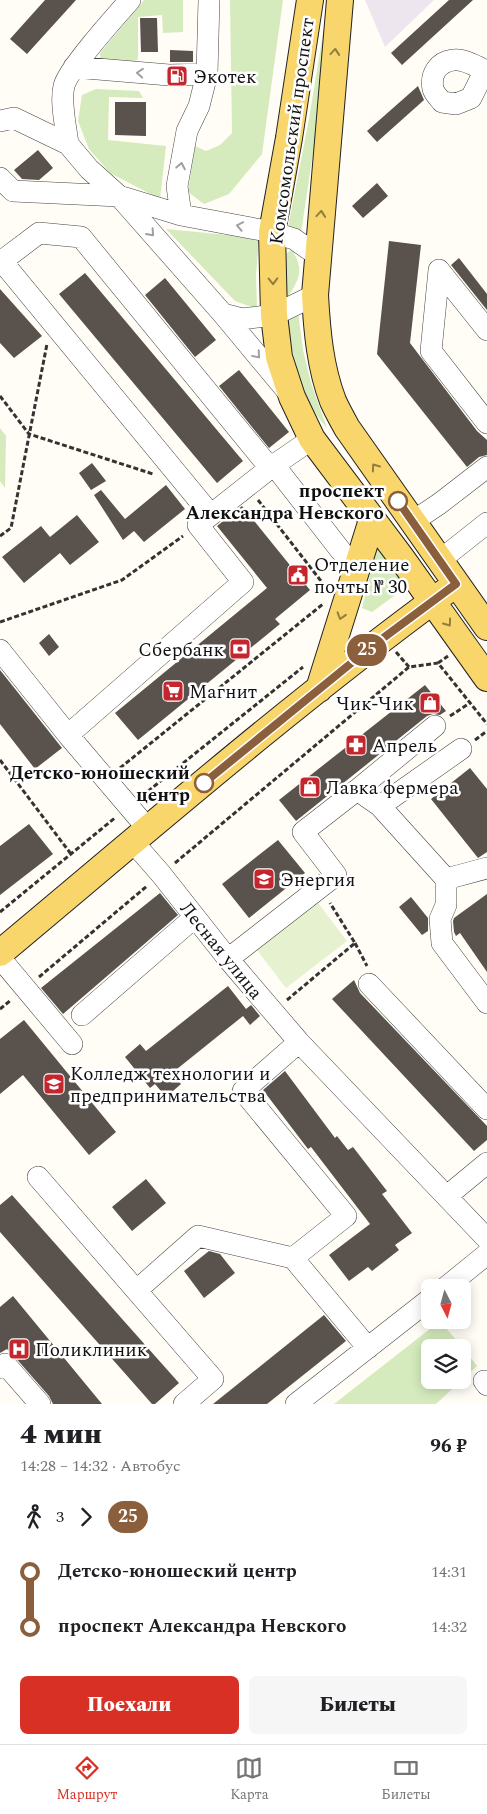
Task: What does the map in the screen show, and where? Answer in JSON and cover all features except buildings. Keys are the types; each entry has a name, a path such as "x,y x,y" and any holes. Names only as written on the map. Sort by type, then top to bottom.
{"main road":[{"name":"Комсомольский проспект","path":"310,0 289,138 272,232 274,315 279,357 292,397 312,439 487,678"},
{"name":"Комсомольский проспект","path":"340,0 315,295 317,333 323,367 333,401 347,428 487,627"},
{"path":"319,688 372,520"},
{"path":"0,953 319,688 456,584"}],"street":[{"path":"68,144 63,107 64,85 74,67 130,0"},
{"path":"181,214 177,186 178,177 187,131 199,106 206,74 209,0"},
{"path":"74,67 169,75 206,74"},
{"path":"0,121 14,118 68,144 89,169 119,196 292,397"},
{"path":"0,178 13,191 119,196 181,214 272,232 294,239 317,255"},
{"path":"68,735 243,582 204,520 186,485 1,260 39,232 81,238 341,552"},
{"path":"487,330 439,270 431,351 487,423"},
{"path":"222,314 242,319 274,315 315,295"},
{"path":"204,520 272,467 312,439"},
{"path":"412,522 487,467"},
{"path":"439,561 487,523"},
{"name":"Лесная улица","path":"0,650 68,735 129,806 141,836 161,874 228,959 299,1042 487,1239"},
{"path":"228,959 336,875 303,832 435,726"},
{"path":"380,806 461,750"},
{"path":"357,790 380,806 446,879 446,905 440,919 442,944 487,1003"},
{"path":"446,879 487,868"},
{"path":"82,1015 195,916"},
{"path":"0,958 72,1044"},
{"path":"368,984 487,1109"},
{"path":"293,1258 346,1216 243,1091 299,1042"},
{"path":"447,1196 487,1162"},
{"path":"38,1176 214,1379 184,1404"},
{"path":"137,1290 198,1236 293,1258 368,1348"},
{"path":"456,1279 487,1254"},
{"path":"296,1404 421,1306"},
{"path":"0,1368 5,1364 40,1404"}],"path":[{"path":"0,536 11,528 52,322"},
{"path":"0,396 29,434 186,485"},
{"path":"247,486 330,592"},
{"path":"0,622 122,580 204,520"},
{"path":"106,780 328,600 325,608"},
{"path":"0,1009 408,668 438,663 487,724"},
{"path":"0,912 303,667"},
{"path":"435,726 470,703"},
{"path":"0,760 71,854"},
{"path":"320,888 355,943 367,966 368,984"},
{"path":"273,1012 355,943"}],"shaded area":[{"path":"365,0 434,0 385,47"}],"green space":[{"path":"144,0 183,0 183,32 163,33 162,15 138,17 138,59 129,66 101,65 100,53"},
{"path":"230,0 283,0 262,154 229,194 204,204 188,192 195,146 206,151 220,145 232,133"},
{"path":"326,15 317,126 301,233 288,227 309,119"},
{"path":"96,89 139,91 143,98 109,97 108,140 166,146 160,199 110,173 89,149 78,121 82,95"},
{"path":"166,229 259,238 256,275 257,309 235,301"},
{"path":"292,250 298,264 299,275 287,299 285,254"},
{"path":"298,312 303,350 311,383 327,428 318,417 304,391 295,363 287,320"},
{"path":"0,428 6,436 5,488 0,481"},
{"path":"387,546 409,585 372,612 362,608 376,550"},
{"path":"318,903 347,941 286,988 257,950"},
{"path":"430,1329 447,1329 455,1339 421,1339 421,1389 452,1389 436,1404 334,1404"},
{"path":"471,1358 477,1366 471,1372"}],"bus line":[{"name":"25","path":"204,783 319,688 456,584 398,501"}],"place":[{"name":"Экотек","path":"177,76"},
{"name":"проспект Александра Невского","path":"398,501"},
{"name":"Отделение почты № 30","path":"298,575"},
{"name":"Сбербанк","path":"240,649"},
{"name":"Магнит","path":"173,691"},
{"name":"Чик-Чик","path":"430,703"},
{"name":"Апрель","path":"356,745"},
{"name":"Детско-юношеский центр","path":"204,783"},
{"name":"Лавка фермера","path":"310,787"},
{"name":"Энергия","path":"264,879"},
{"name":"Колледж технологии и предпринимательства","path":"54,1084"},
{"name":"Поликлиник","path":"19,1349"}]}
